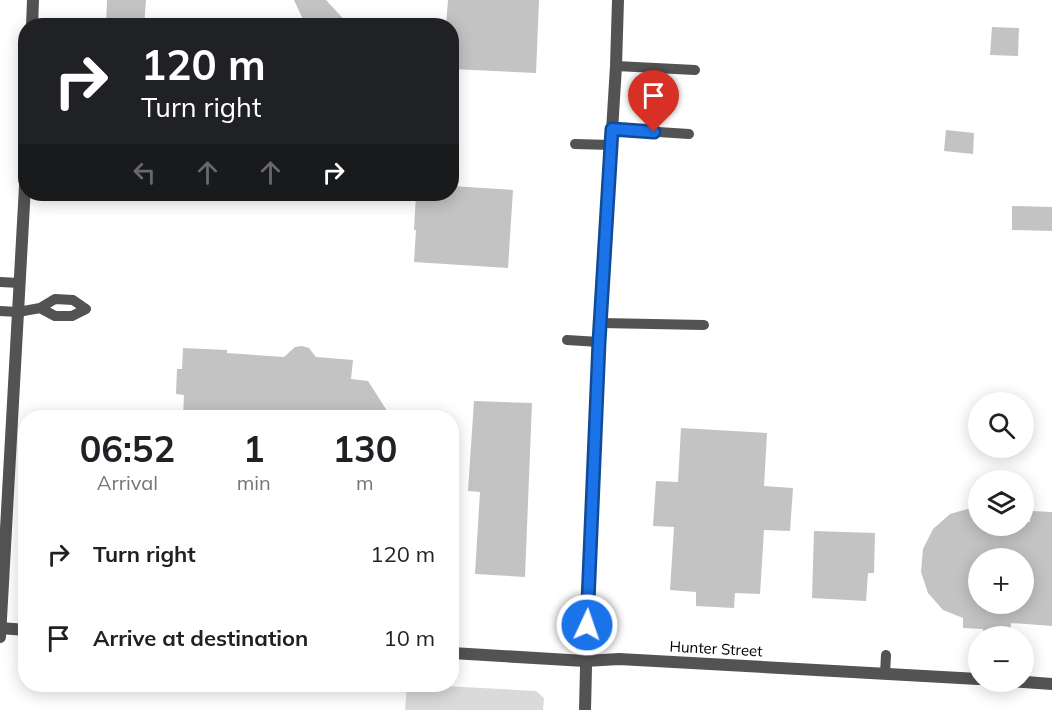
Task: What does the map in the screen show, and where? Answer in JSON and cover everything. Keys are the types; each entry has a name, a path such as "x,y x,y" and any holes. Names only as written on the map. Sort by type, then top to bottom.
{"street":[{"path":"32,18 33,0"},
{"path":"585,710 585,661 599,342 618,0"},
{"path":"0,637 6,423 18,312 24,201"},
{"path":"0,628 18,629"},
{"name":"Hunter Street","path":"459,653 585,661 619,659 968,678"},
{"path":"1034,683 1052,684"}],"lane":[{"path":"616,66 695,70"},
{"path":"612,129 689,134"},
{"path":"575,144 611,145"},
{"path":"0,282 20,283"},
{"path":"0,311 18,312 40,308"},
{"path":"601,323 704,326"},
{"path":"567,339 599,342"},
{"path":"885,674 886,655"}],"shaded area":[{"path":"459,687 536,691 544,698 543,710 405,710 406,692 459,692"}],"building":[{"path":"107,0 146,0 145,18 106,18"},
{"path":"294,0 326,0 343,18 302,18"},
{"path":"448,0 539,0 536,73 459,69 459,18 447,18"},
{"path":"992,27 1019,28 1018,56 990,55"},
{"path":"946,130 974,133 973,154 944,151"},
{"path":"459,186 513,190 508,268 414,262 416,230 414,230 416,201 459,201"},
{"path":"1012,206 1052,207 1052,231 1012,230"},
{"path":"295,347 309,348 316,357 353,360 351,379 368,381 387,410 183,410 184,395 176,394 177,369 182,369 183,348 227,350 227,353 284,357"},
{"path":"474,401 532,403 525,577 475,574 480,492 468,491"},
{"path":"681,428 767,433 764,486 793,488 790,531 764,530 760,594 735,593 734,608 696,606 696,592 670,590 674,527 653,526 656,481 678,482"},
{"path":"968,509 968,536 1034,536 1034,511 1052,512 1052,626 1011,623 1011,626 963,628 963,618 943,610 928,593 921,572 923,549 933,529 950,514"},
{"path":"814,531 875,533 874,573 868,573 866,601 812,598"}],"route":[{"path":"587,625 599,342 612,129 654,132"}]}
